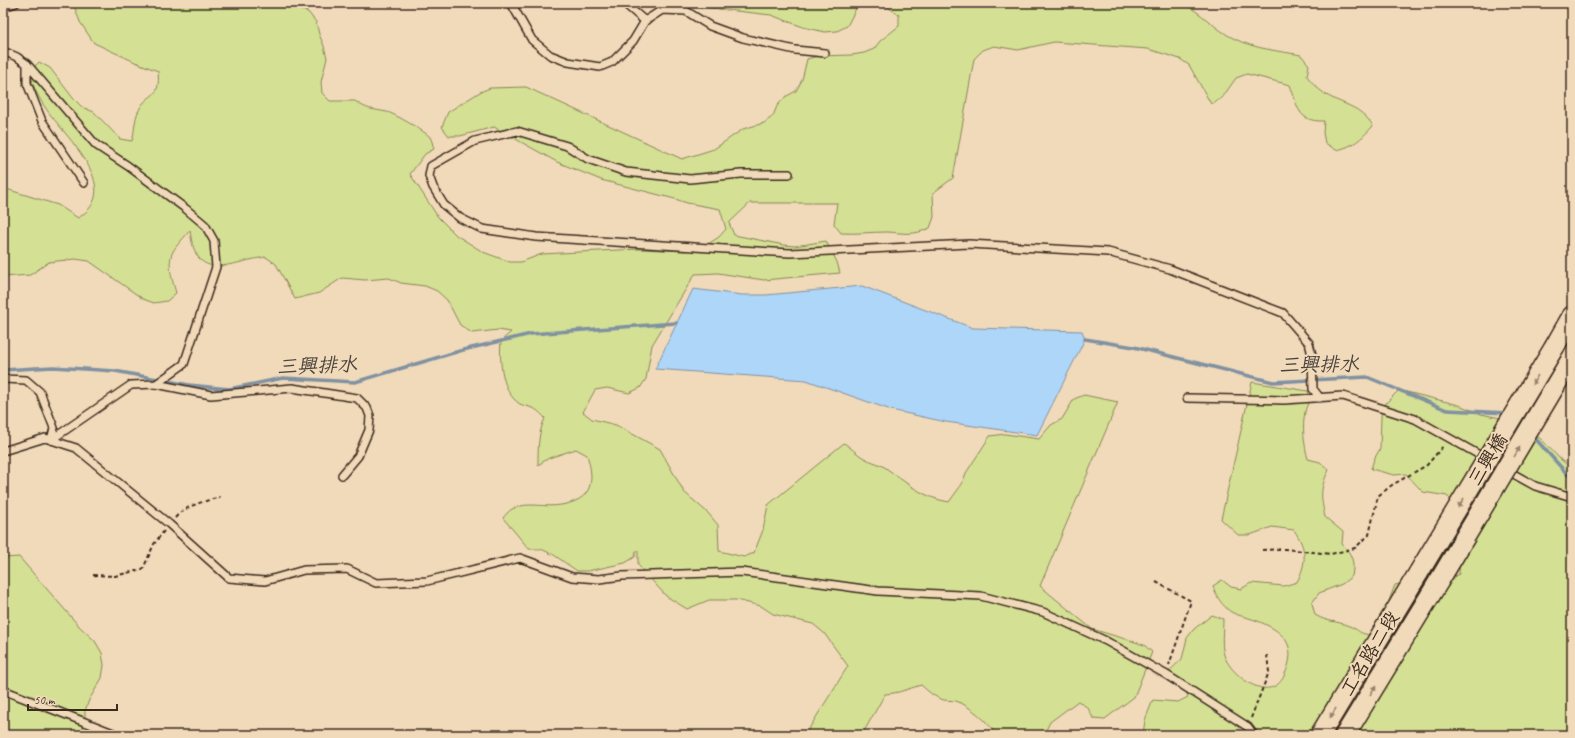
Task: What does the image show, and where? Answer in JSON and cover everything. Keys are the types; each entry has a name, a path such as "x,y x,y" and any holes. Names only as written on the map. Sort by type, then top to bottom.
{"main road":[{"name":"三興橋","path":"1419,572 1572,316"},
{"name":"三興橋","path":"1438,581 1571,359"},
{"name":"工名路二段","path":"1320,735 1419,572"},
{"name":"工名路二段","path":"1345,735 1438,581"}],"lane":[{"path":"3,7 16,3"},
{"path":"511,3 532,40 550,55 568,62 600,67 612,62 633,41 645,20 662,10 686,11 710,26 743,38 795,50 825,53"},
{"path":"624,3 645,20"},
{"path":"3,51 17,57 27,64 96,145 128,166 186,209 205,225 214,242 216,267 184,364 156,384"},
{"path":"27,64 27,84 42,121 84,183"},
{"path":"789,174 741,174 690,179 626,172 588,159 567,146 517,131 475,141 431,166 429,176 444,205 460,218 482,229 536,237 790,253 969,244 1108,252 1170,269 1283,313 1309,344 1312,355 1313,389 1320,398"},
{"path":"3,379 26,380 40,392 54,428 51,440"},
{"path":"51,440 131,385 156,384 211,395 292,388 357,398 367,408 370,416 369,430 358,456 342,475"},
{"path":"1187,398 1284,400 1343,396 1415,419 1535,486 1572,497"},
{"path":"3,452 45,438 76,448 170,524 229,578 265,581 304,570 347,569 376,583 426,581 520,558 572,577 599,579 622,576 742,572 878,591 981,596 1043,612 1106,641 1165,674 1248,727 1254,735"},
{"path":"3,690 118,735"}],"path":[{"path":"1262,550 1286,549 1331,554 1355,548 1369,535 1378,496 1392,485 1427,465 1450,438"},
{"path":"93,575 115,576 143,569 154,544 183,510 194,504 220,498"},
{"path":"1156,582 1191,601 1165,674"},
{"path":"1248,727 1270,672 1267,655"}],"green space":[{"path":"73,3 288,3 296,8 308,12 316,22 327,58 321,82 322,93 330,101 355,101 366,108 390,113 416,127 430,137 434,149 425,154 410,174 438,217 456,235 483,252 510,262 521,262 542,254 639,249 685,251 708,244 719,237 726,229 720,209 687,203 601,180 557,162 494,127 460,136 449,136 442,127 448,112 480,92 490,88 526,87 682,159 714,149 743,129 764,123 773,116 777,106 785,97 796,91 802,80 807,59 818,56 852,55 864,53 874,49 880,41 899,26 899,15 882,3 1181,3 1188,6 1221,31 1243,42 1268,49 1301,55 1309,65 1307,76 1315,86 1325,94 1363,114 1373,126 1356,142 1342,149 1336,150 1325,143 1323,133 1324,121 1308,119 1303,115 1297,105 1290,85 1247,74 1236,78 1222,98 1211,104 1189,65 1180,59 1148,49 1054,42 1018,50 994,46 983,50 974,59 953,178 933,193 934,217 930,228 924,231 909,233 841,233 834,224 837,203 750,203 729,223 734,235 784,245 795,246 826,241 837,262 840,273 764,280 718,273 695,274 652,345 646,379 640,388 629,393 607,388 595,390 583,412 592,419 616,425 660,449 684,492 708,513 718,525 719,551 744,557 754,553 763,530 768,505 844,443 861,456 883,466 923,493 949,502 962,484 966,473 990,436 1005,434 1039,439 1051,425 1062,419 1074,399 1084,395 1118,402 1040,586 1092,629 1144,645 1152,652 1134,697 1105,719 1093,718 1088,708 1078,701 1050,722 1045,732 1047,735 996,735 984,720 967,706 956,701 938,698 921,685 899,692 885,694 862,735 805,735 848,666 824,633 813,624 773,614 761,606 736,600 709,600 687,609 666,596 638,565 638,551 636,551 635,557 625,563 588,571 577,571 554,555 541,549 529,549 503,518 511,510 524,505 555,506 580,499 589,488 591,481 591,473 587,455 576,449 549,458 538,465 538,447 545,418 536,409 520,404 514,399 506,385 501,367 501,341 511,332 498,330 472,333 460,325 447,300 437,291 425,286 401,283 389,278 365,280 342,278 319,293 295,299 276,264 266,257 227,265 216,266 207,264 199,258 193,247 190,230 176,247 171,258 170,269 176,293 167,301 154,303 143,299 89,261 75,259 49,262 30,275 3,277 3,188 58,205 78,218 91,206 96,192 93,177 86,161 38,96 34,87 31,70 39,62 50,68 73,98 82,107 94,112 120,139 132,141 136,117 139,110 146,100 156,92 158,87 158,71 94,43 80,22"},
{"path":"686,3 859,3 847,26 837,31 825,32 803,27 771,15 701,7"},
{"path":"1252,382 1308,391 1309,400 1304,417 1304,429 1308,459 1320,462 1329,470 1322,488 1325,517 1343,532 1342,544 1348,551 1353,562 1352,576 1342,584 1319,593 1312,603 1315,615 1349,626 1364,634 1372,635 1387,606 1395,585 1408,582 1417,589 1430,593 1448,579 1459,574 1461,528 1455,504 1447,496 1423,492 1406,474 1394,475 1371,469 1374,459 1380,449 1381,416 1384,405 1399,390 1459,405 1481,414 1510,420 1520,424 1542,440 1560,459 1572,468 1572,735 1143,735 1145,720 1153,700 1178,702 1188,697 1184,687 1165,675 1182,659 1187,638 1194,629 1212,615 1223,619 1222,642 1224,655 1234,671 1242,679 1261,688 1270,688 1278,684 1284,676 1288,665 1290,656 1289,648 1286,640 1281,634 1265,624 1231,612 1220,600 1213,586 1222,580 1231,587 1241,589 1251,583 1284,586 1297,582 1303,568 1303,550 1294,530 1272,527 1250,535 1238,535 1221,519"},
{"path":"19,557 79,626 95,641 102,653 104,665 102,678 89,700 85,711 85,722 80,735 3,735 3,558"}],"water":[{"path":"862,286 973,328 1082,331 1085,339 1037,435 946,422 891,410 806,380 655,369 693,289 742,295 766,295"}],"waterway":[{"name":"三興排水","path":"3,370 53,367 115,371 189,385 229,389 283,378 355,382 463,350 531,334 676,323"},
{"name":"三興排水","path":"1085,339 1134,347 1273,382 1367,377 1447,410 1509,413"},
{"name":"三興排水","path":"1533,436 1568,475 1572,476"}]}
